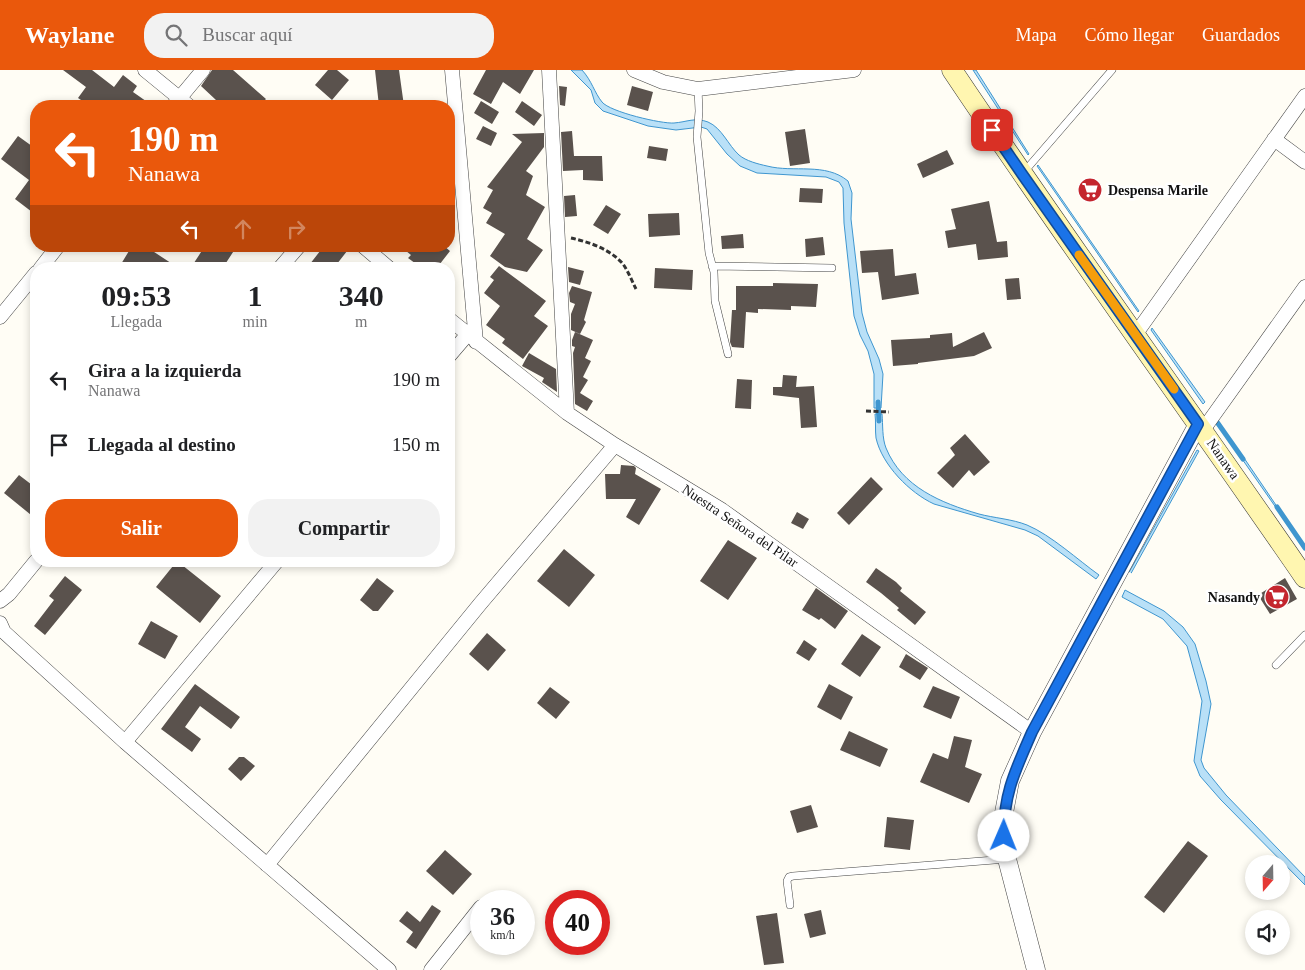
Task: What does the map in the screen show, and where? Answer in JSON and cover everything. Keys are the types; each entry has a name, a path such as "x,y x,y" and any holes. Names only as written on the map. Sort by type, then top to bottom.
{"main road":[{"name":"Nanawa","path":"952,70 1022,174 1305,578"}],"street":[{"path":"145,70 177,100"},
{"path":"184,100 203,70"},
{"path":"452,70 454,100"},
{"path":"549,70 567,413"},
{"path":"634,70 663,82 698,89 854,70"},
{"path":"1135,335 1305,96"},
{"path":"455,112 471,338 455,351"},
{"path":"1274,140 1305,162"},
{"path":"45,262 53,252"},
{"path":"285,262 294,252"},
{"path":"370,252 382,262"},
{"path":"0,317 30,280"},
{"path":"1036,970 1007,859 1004,827 1006,800 1010,781 1032,732 1201,427 1305,287"},
{"name":"Nuestra Señora del Pilar","path":"455,324 567,413 615,445 722,510 1032,732"},
{"path":"266,865 480,604 615,445"},
{"path":"0,601 9,594 31,567"},
{"path":"125,742 272,567"},
{"path":"0,623 4,632 125,742 389,970"},
{"path":"431,970 470,921"}],"lane":[{"path":"1022,174 1112,70"},
{"path":"698,89 697,137 709,253 715,301 728,354"},
{"path":"712,266 832,268"},
{"path":"1276,665 1305,635"},
{"path":"790,905 787,881 788,878 793,876 1007,859"}],"path":[{"path":"558,237 586,241 602,248 622,264 636,288"},
{"path":"866,411 889,412"}],"water":[{"path":"571,70 582,70 602,102 615,110 636,117 668,123 695,120 708,122 721,132 739,155 749,161 777,168 829,172 839,175 848,181 852,193 851,219 862,313 883,374 881,408 874,408 874,374 868,351 854,316 844,223 843,188 839,182 826,177 757,173 740,166 727,154 707,129 701,127 676,130 648,126 603,111 595,103 591,90"},
{"path":"973,70 976,70 1028,155"},
{"path":"1037,166 1139,311 1138,312"},
{"path":"1152,328 1205,402 1203,404 1151,330"},
{"path":"875,414 882,414 883,436 886,448 893,462 912,483 937,499 951,505 979,514 1021,523 1036,529 1055,541 1099,575 1096,579 1038,536 1025,530 934,504 916,493 898,477 884,458 876,438"},
{"path":"1197,450 1199,451 1124,586 1122,585"},
{"path":"1242,455 1280,511 1279,512 1240,456"},
{"path":"1125,590 1164,611 1183,627 1195,644 1211,704 1201,760 1204,768 1226,795 1284,855 1275,855 1200,776 1194,761 1202,701 1187,646 1163,619 1122,597"},
{"path":"1290,861 1305,877 1305,885 1290,870"}],"pier":[{"path":"1127,571 1133,574 1120,598 1124,589 1120,586"}],"building":[{"path":"63,70 92,70 114,87 123,75 137,86 133,92 144,100 81,100 78,98 86,87"},
{"path":"212,70 233,70 266,99 216,100 201,86"},
{"path":"328,70 337,70 349,80 332,100 315,85"},
{"path":"375,70 399,70 403,100 378,100"},
{"path":"486,70 534,70 520,94 503,82 491,104 473,94"},
{"path":"559,86 567,87 565,106 560,105"},
{"path":"632,86 653,92 648,111 627,105"},
{"path":"481,101 499,112 492,124 474,113"},
{"path":"522,101 542,115 534,126 515,112"},
{"path":"483,126 497,133 491,146 476,139"},
{"path":"805,129 810,163 790,166 785,132"},
{"path":"572,131 574,156 602,156 603,181 583,180 583,170 563,171 561,132"},
{"path":"544,133 544,147 526,171 533,176 526,195 545,207 527,239 543,250 527,272 505,267 490,256 505,234 486,223 492,213 483,208 493,190 487,187 522,142 512,134"},
{"path":"18,136 30,145 30,210 15,199 29,180 1,159"},
{"path":"649,146 668,149 666,161 647,158"},
{"path":"947,150 954,164 923,178 917,164"},
{"path":"800,188 823,189 822,203 799,202"},
{"path":"575,195 577,216 565,217 564,196"},
{"path":"989,201 997,242 1007,241 1008,257 978,260 976,244 948,248 945,231 956,229 951,209"},
{"path":"606,205 621,214 608,234 593,225"},
{"path":"679,213 680,235 649,237 648,214"},
{"path":"743,234 744,248 722,249 721,236"},
{"path":"823,237 825,255 806,257 805,239"},
{"path":"893,249 895,276 916,273 919,294 882,300 878,272 862,273 860,251"},
{"path":"128,252 154,252 169,262 122,262"},
{"path":"201,252 233,252 227,262 195,262"},
{"path":"319,252 346,252 338,262 311,262"},
{"path":"407,252 449,252 441,262 413,262 408,258 411,255"},
{"path":"499,266 546,301 534,316 548,326 523,359 502,343 505,339 486,325 500,306 484,293 494,280 490,277"},
{"path":"568,267 584,271 580,285 569,282"},
{"path":"655,268 693,270 692,290 654,288"},
{"path":"1019,278 1021,299 1007,300 1005,279"},
{"path":"773,283 818,284 816,307 791,306 791,310 758,309 758,313 746,312 744,348 732,347 730,342 732,310 736,310 736,286 773,286"},
{"path":"572,286 592,292 584,320 586,322 580,334 571,330 571,314 575,304 570,302 569,293"},
{"path":"575,332 593,340 585,358 591,361 583,377 588,380 580,393 593,401 587,411 575,404 573,353 575,347 572,346 572,340"},
{"path":"984,332 992,348 974,356 893,366 891,340 930,338 930,335 952,333 953,347"},
{"path":"529,353 556,369 557,392 542,382 544,378 522,366"},
{"path":"783,375 797,376 796,387 814,386 817,427 801,428 799,398 773,395 773,387 782,387"},
{"path":"737,379 752,380 751,409 735,408"},
{"path":"965,434 990,462 974,476 969,470 953,488 937,473 955,455 950,448"},
{"path":"621,465 634,466 636,468 635,474 661,489 639,525 626,517 636,499 606,499 605,474 620,474"},
{"path":"19,475 30,483 30,514 4,493"},
{"path":"871,477 883,489 849,525 837,513"},
{"path":"797,512 809,519 803,529 791,523"},
{"path":"728,540 757,558 728,600 700,581"},
{"path":"564,549 595,575 569,607 537,581"},
{"path":"172,567 185,567 221,596 200,623 156,587"},
{"path":"876,568 896,582 902,588 900,591 926,612 915,625 897,610 899,608 866,582"},
{"path":"65,576 82,590 45,635 34,626 54,600 49,596"},
{"path":"377,578 394,591 378,611 373,611 360,600"},
{"name":"Nasandy","path":"1285,578 1297,599 1270,614 1258,595"},
{"path":"816,588 848,611 835,629 821,618 819,620 802,610"},
{"path":"151,621 178,636 165,659 138,644"},
{"path":"487,633 506,650 488,671 469,654"},
{"path":"862,634 881,647 860,677 841,664"},
{"path":"804,640 817,649 809,661 796,653"},
{"path":"906,654 928,668 920,680 899,667"},
{"path":"195,684 240,717 231,729 200,706 185,727 201,739 192,752 161,729"},
{"path":"829,684 853,697 841,720 817,707"},
{"path":"933,686 960,697 951,719 923,707"},
{"path":"550,687 570,702 556,719 537,703"},
{"path":"849,731 888,749 880,767 840,750"},
{"path":"954,736 972,740 965,767 982,774 969,803 920,782 933,753 948,759"},
{"path":"239,757 244,757 255,766 241,781 228,769"},
{"path":"811,805 818,827 797,833 790,811"},
{"path":"887,817 914,820 910,850 884,847"},
{"path":"1188,841 1208,856 1164,913 1144,897"},
{"path":"445,850 472,874 453,895 426,871"},
{"path":"432,905 441,911 416,949 406,942 413,932 399,921 407,911 420,922"},
{"path":"821,910 826,934 810,938 804,914"},
{"path":"777,913 784,963 764,965 756,916"}],"waterway":[{"path":"878,402 879,421"},
{"path":"1217,422 1243,459"},
{"path":"1277,507 1305,548"}],"slow traffic":[{"path":"1079,255 1174,389"}],"place":[{"name":"Despensa Marile","path":"1090,190"},
{"name":"Nasandy","path":"1277,597"}],"route":[{"path":"992,130 1198,424 1032,732 1010,781 1003,818 1004,836"}]}
